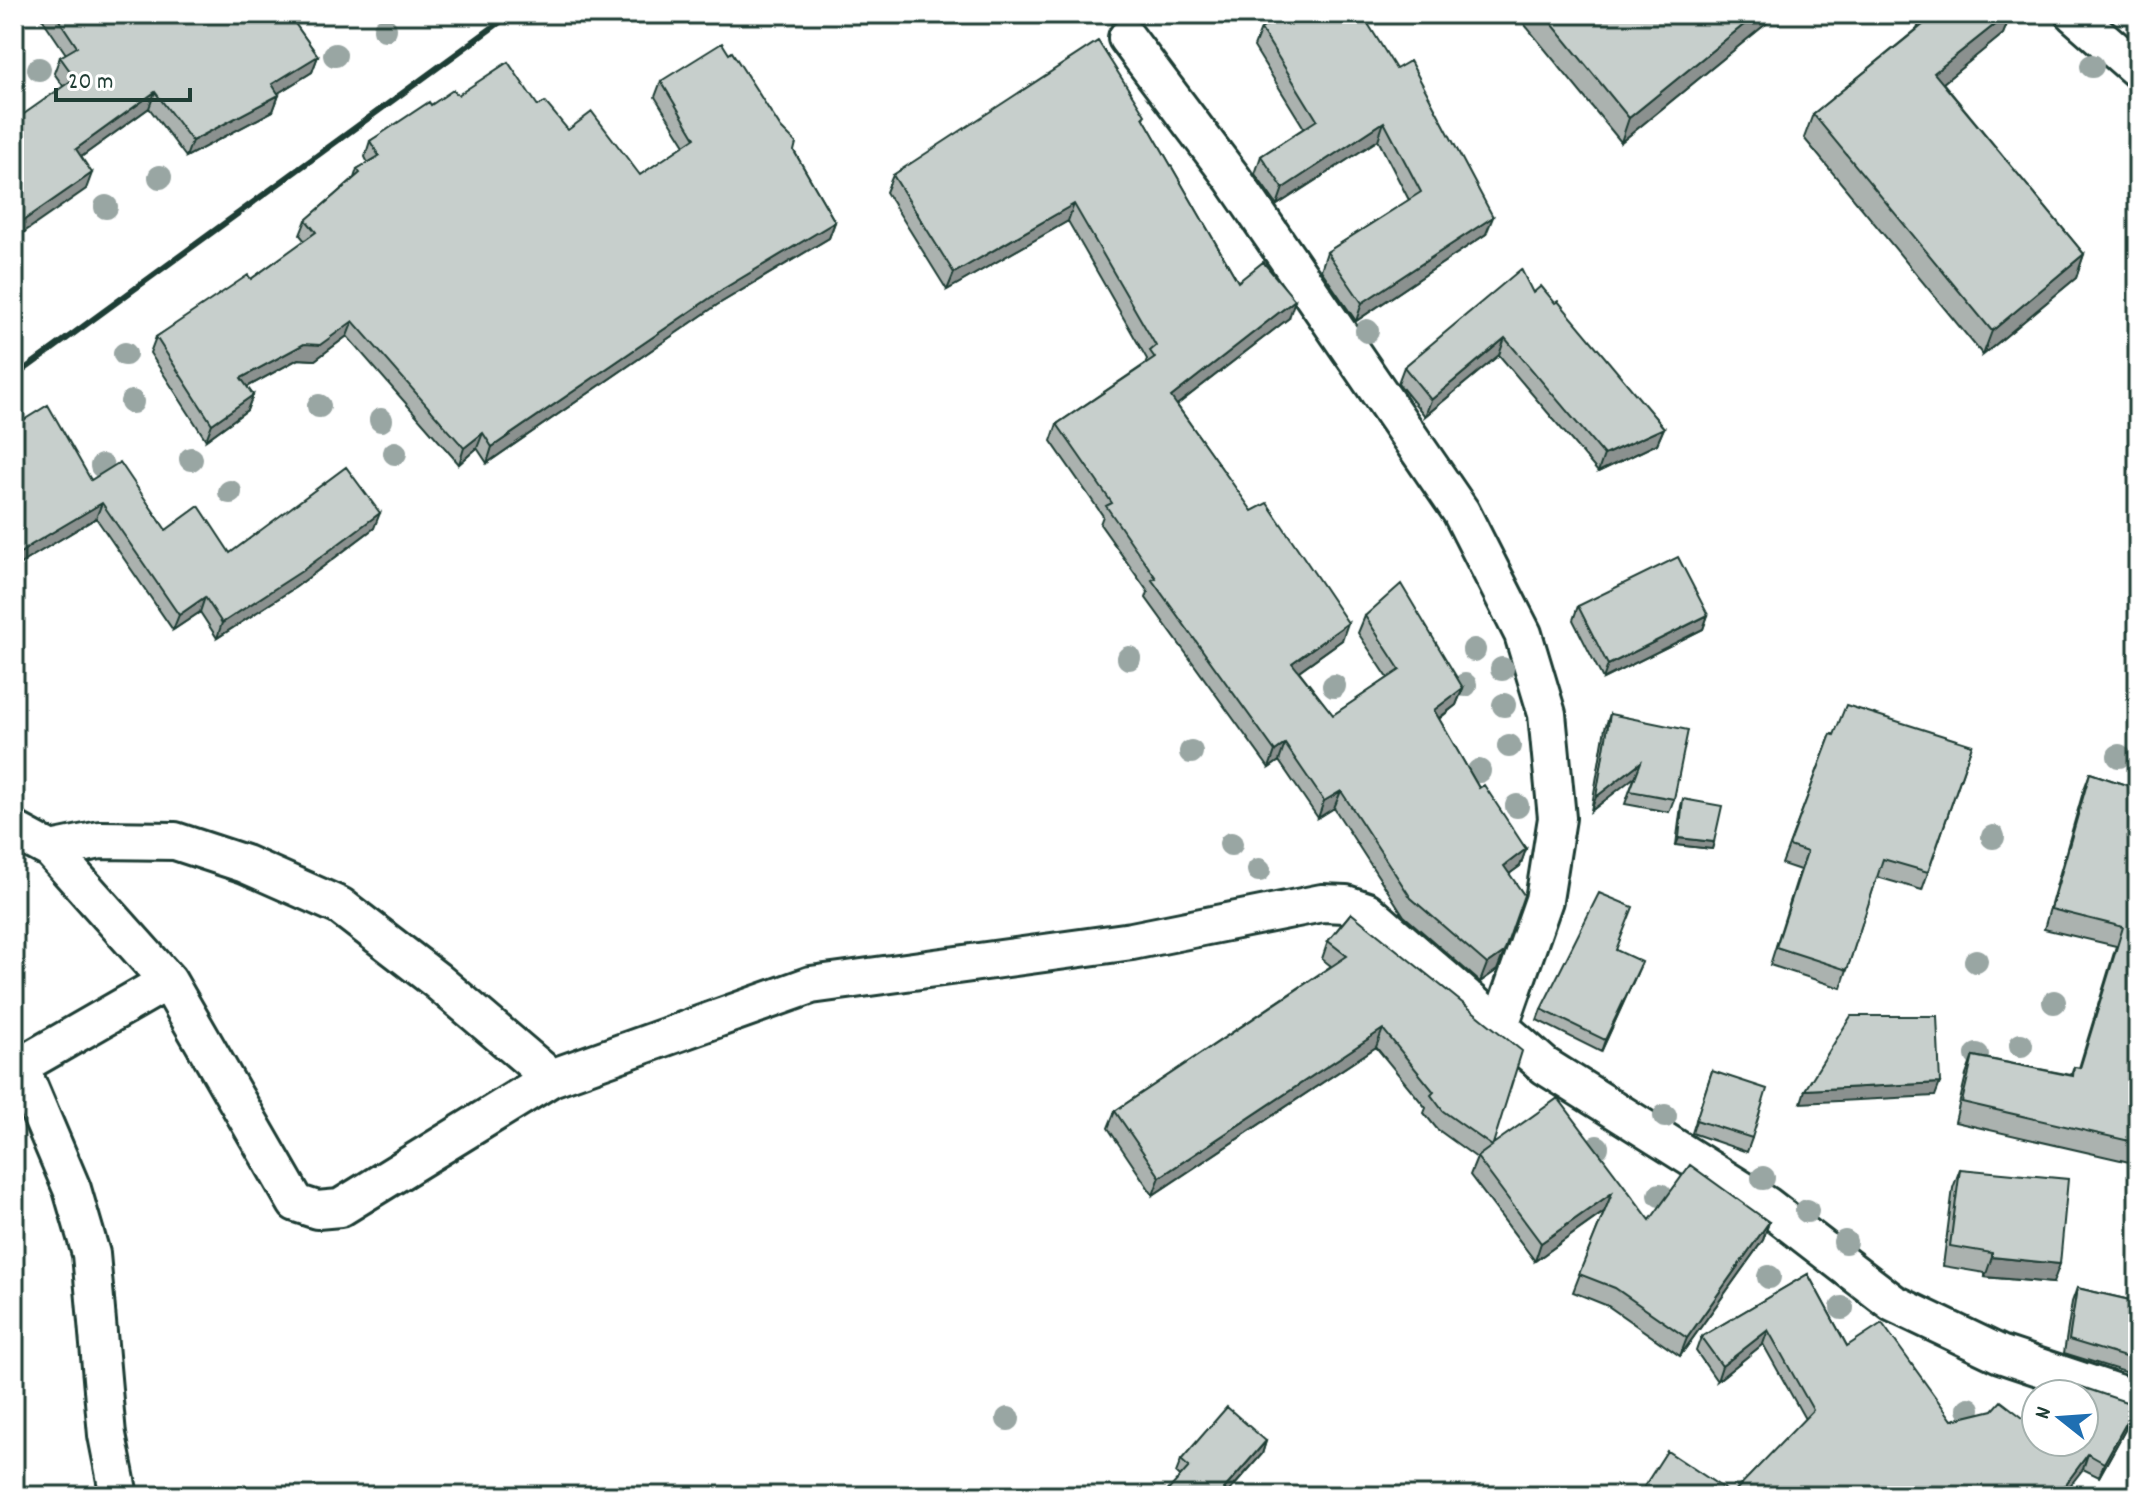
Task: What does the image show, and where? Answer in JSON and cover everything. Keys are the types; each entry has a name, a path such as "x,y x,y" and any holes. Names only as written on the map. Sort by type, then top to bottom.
{"street":[{"path":"2074,14 2138,70"},
{"path":"1127,38 1233,179 1461,512 1523,634 1547,714 1557,818 1544,900 1499,1028"},
{"path":"14,830 51,850 168,981 296,1203 317,1210 340,1208 551,1078 811,985 1132,941 1322,903 1346,904 1367,911 1545,1066 1766,1205 1893,1303 2000,1354 2138,1400"},
{"path":"51,850 100,840 175,841 245,864 327,900 340,906 436,980 551,1078"},
{"path":"119,1496 107,1435 91,1254 72,1189 20,1066 168,981"}],"building":[{"path":"55,14 291,14 318,56 272,84 279,95 192,141 155,92 76,149 92,173 14,227 14,121 75,78 60,57 77,47"},
{"path":"1285,14 1362,14 1396,69 1410,61 1493,217 1362,303 1327,252 1421,192 1384,122 1283,188 1261,156 1317,120 1261,29"},
{"path":"1544,14 1757,14 1629,118"},
{"path":"1926,14 2008,14 1934,73 2084,254 1992,331 1813,114 1930,19"},
{"path":"1098,41 1145,115 1143,117 1238,282 1263,262 1295,300 1171,397 1252,511 1267,503 1348,623 1292,663 1333,715 1400,670 1365,616 1401,584 1463,688 1434,710 1479,788 1484,785 1526,849 1504,866 1524,895 1504,952 1487,964 1411,898 1341,791 1324,801 1285,744 1275,751 1152,580 1156,578 1106,506 1112,503 1057,424 1155,358 1150,351 1156,346 1074,204 954,273 893,175"},
{"path":"722,43 729,54 732,52 781,128 796,143 794,151 835,222 723,289 492,447 483,433 464,448 353,321 320,345 304,344 241,378 253,395 212,424 156,337 248,275 251,279 316,232 306,220 360,173 357,169 379,156 370,141 429,102 431,105 453,90 458,95 508,62 538,106 545,102 568,130 592,112 640,175 695,138 661,81"},
{"path":"1521,269 1533,293 1541,286 1555,303 1558,301 1664,428 1604,455 1505,338 1431,400 1404,367"},
{"path":"48,405 91,480 120,462 166,530 199,506 230,553 346,467 380,513 302,571 222,623 205,597 179,615 102,503 14,558 14,426"},
{"path":"1678,557 1708,615 1608,665 1578,606"},
{"path":"1846,705 1972,745 1928,872 1883,859 1847,970 1776,947 1807,852 1789,846 1831,734 1834,735"},
{"path":"1610,714 1688,730 1674,799 1630,791 1641,762 1596,797"},
{"path":"2090,773 2138,789 2138,1143 1962,1102 1973,1056 2073,1076 2074,1067 2080,1068 2123,927 2051,909"},
{"path":"1683,799 1722,806 1714,842 1679,838"},
{"path":"1599,893 1633,907 1616,950 1642,962 1605,1040 1541,1009"},
{"path":"1351,913 1522,1051 1493,1144 1558,1098 1650,1220 1690,1165 1769,1222 1687,1338 1615,1288 1579,1274 1612,1193 1541,1243 1477,1157 1492,1146 1443,1111 1431,1095 1434,1092 1383,1029 1160,1177 1115,1111 1347,956 1328,941"},
{"path":"1851,1016 1937,1016 1940,1083 1805,1090"},
{"path":"1712,1071 1767,1089 1752,1138 1696,1120"},
{"path":"1960,1169 2068,1179 2060,1264 1992,1257 1992,1253 1950,1246"},
{"path":"1808,1274 1847,1346 1882,1323 1952,1420 1993,1410 2001,1401 2020,1416 2020,1458 2085,1458 2057,1496 1638,1496 1667,1451 1732,1494 1813,1410 1768,1330 1722,1366 1701,1337"},
{"path":"2138,1286 2138,1361 2069,1340 2077,1288 2130,1300"},
{"path":"2100,1393 2132,1404 2130,1416 2104,1463 2095,1458 2100,1458"},
{"path":"1227,1407 1266,1441 1224,1489 1232,1496 1163,1496 1189,1467 1181,1460"},
{"path":"1390,1487 1397,1496 1378,1496"}],"railway":[{"path":"14,377 511,14"}]}
